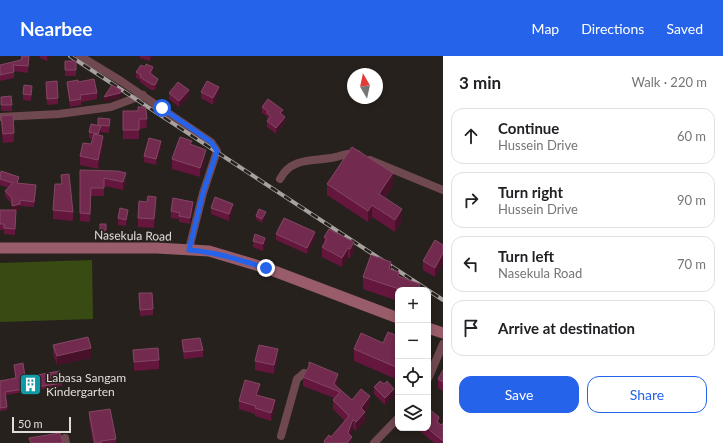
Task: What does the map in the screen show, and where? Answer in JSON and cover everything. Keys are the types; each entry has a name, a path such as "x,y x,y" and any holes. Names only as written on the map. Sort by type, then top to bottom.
{"main road":[{"name":"Nasekula Road","path":"0,248 209,251 229,256 395,317"},
{"path":"431,329 443,334"}],"street":[{"path":"80,56 143,95 216,147 217,151 203,193 189,250"},
{"path":"0,117 59,114 110,107 143,95"},
{"path":"280,179 285,170 295,164 317,158 335,157 351,152 443,190"},
{"path":"431,372 443,344"},
{"path":"281,436 297,379 304,373"},
{"path":"374,443 395,421"}],"green space":[{"path":"92,260 93,319 0,322 0,263"}],"building":[{"path":"22,56 29,56 28,66 13,65 14,72 0,75 0,65 21,60"},
{"path":"65,61 76,61 76,70 65,70"},
{"path":"146,64 153,67 150,73 158,79 155,85 140,77 141,75 136,72 141,65 145,67"},
{"path":"94,79 97,93 80,95 81,99 70,101 67,82 78,80 78,82"},
{"path":"57,81 58,98 47,99 46,82"},
{"path":"207,81 219,87 213,98 201,92"},
{"path":"178,82 189,90 179,101 169,93"},
{"path":"24,85 32,86 31,95 23,94"},
{"path":"112,85 121,90 120,93 104,97"},
{"path":"11,96 12,105 1,105 1,97"},
{"path":"268,99 283,110 280,113 285,117 276,128 267,121 271,116 267,113 268,111 262,107"},
{"path":"138,107 145,107 147,119 139,119 139,130 123,130 123,111 138,111"},
{"path":"13,115 14,133 3,134 1,116"},
{"path":"98,118 110,119 109,126 98,125"},
{"path":"91,124 101,126 98,134 89,132"},
{"path":"94,134 103,136 98,160 80,156 83,143 91,144"},
{"path":"180,137 192,141 190,144 206,150 200,168 172,159"},
{"path":"149,138 161,141 156,159 144,156"},
{"path":"352,147 393,173 379,194 402,209 395,220 372,205 368,211 327,184"},
{"path":"80,170 117,171 126,173 123,182 104,178 104,188 91,188 90,214 80,213"},
{"path":"1,171 19,177 17,183 36,185 34,202 20,200 20,204 12,206 12,198 5,191 13,183 0,179"},
{"path":"69,174 73,212 53,210 55,184 62,184 61,175"},
{"path":"148,196 156,197 154,219 138,218 139,201 147,202"},
{"path":"215,197 233,204 229,214 211,208"},
{"path":"173,198 193,202 190,218 179,216 180,213 171,211"},
{"path":"120,208 128,210 126,220 118,218"},
{"path":"259,209 266,212 262,219 256,216"},
{"path":"0,210 16,210 15,229 4,228 4,224 0,224"},
{"path":"284,218 315,232 307,248 276,234"},
{"path":"100,224 106,224 106,230 100,230"},
{"path":"329,229 354,242 342,258 322,247 327,239 324,237"},
{"path":"255,234 265,238 263,244 253,241"},
{"path":"435,240 443,245 443,253 435,268 423,261"},
{"path":"371,255 391,262 389,269 399,272 398,276 420,284 419,287 395,288 363,277"},
{"path":"139,293 152,293 153,309 140,310"},
{"path":"388,332 395,335 395,367 354,349 361,333 383,343"},
{"path":"88,337 91,348 57,356 53,345"},
{"path":"200,338 203,350 184,352 182,340"},
{"path":"259,345 278,349 274,365 255,361"},
{"path":"158,348 159,360 134,362 133,350"},
{"path":"309,362 338,374 334,384 352,400 361,389 370,396 361,408 365,412 356,422 353,419 348,433 352,437 347,443 325,443 324,441 329,435 331,437 349,416 333,400 340,392 303,377 309,366"},
{"path":"23,363 25,377 60,371 62,383 5,392 7,407 0,408 0,381 16,378 14,365"},
{"path":"443,370 443,382 438,379"},
{"path":"245,380 260,384 256,395 275,400 271,413 255,408 256,406 239,401"},
{"path":"380,381 384,384 387,381 394,389 385,398 374,387"},
{"path":"110,409 116,439 95,443 89,412"},
{"path":"431,411 439,417 437,422 441,425 443,423 443,441 431,431"},
{"path":"60,433 63,443 31,443 29,438"}],"railway":[{"path":"70,56 443,300"}],"place":[{"name":"Labasa Sangam Kindergarten","path":"31,385"}],"route":[{"path":"162,108 211,142 216,147 217,151 203,193 189,250 209,251 266,268"}]}
